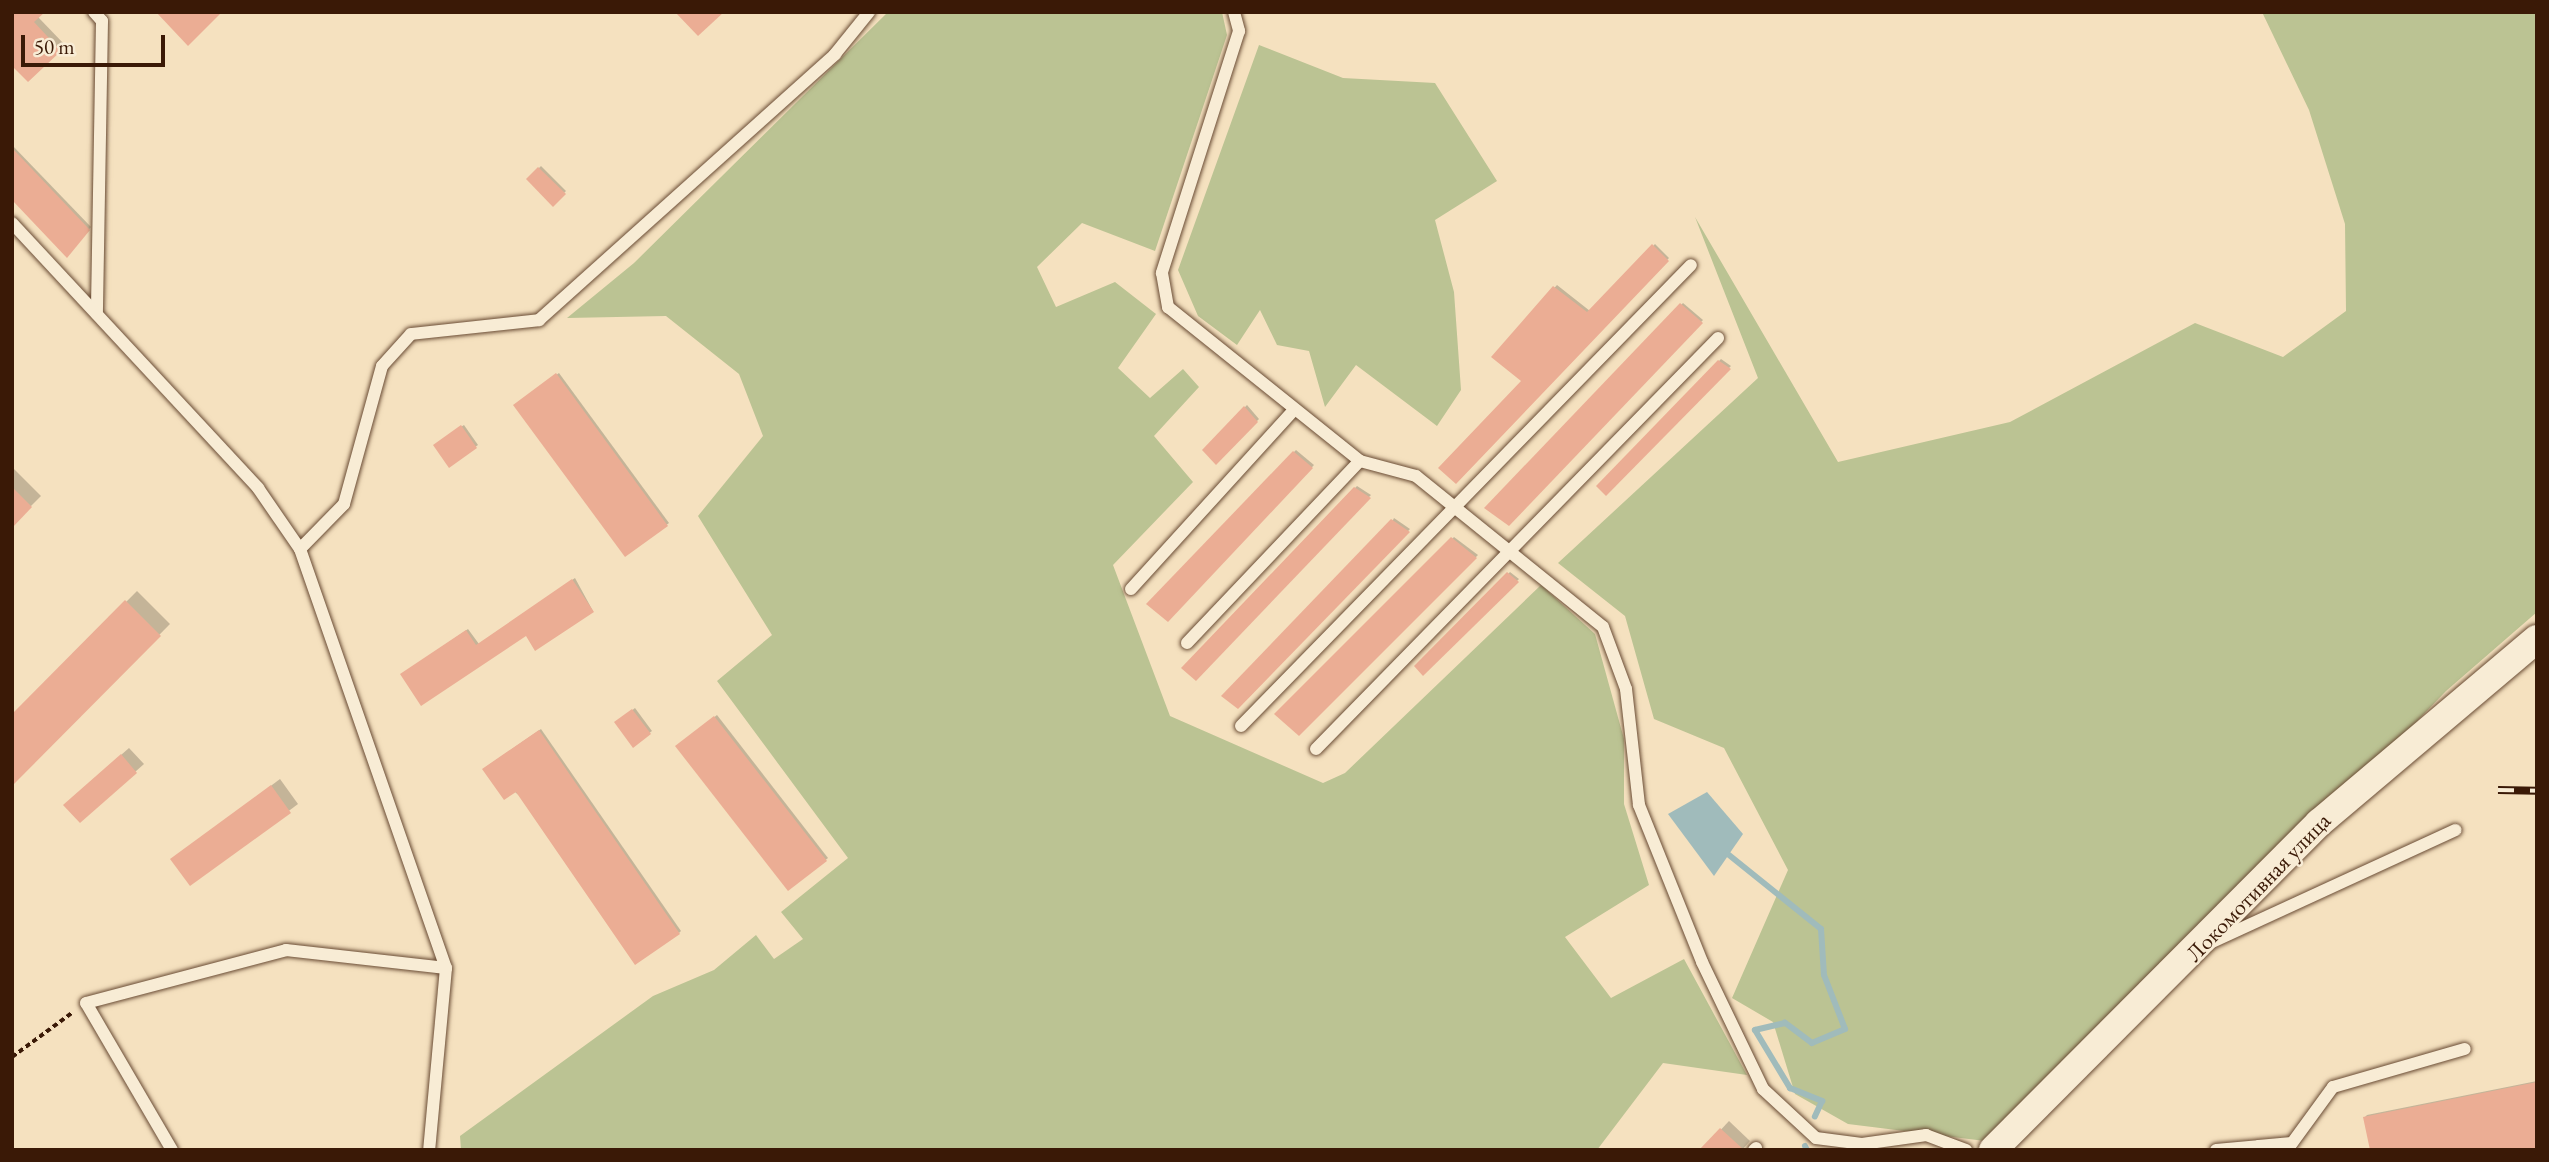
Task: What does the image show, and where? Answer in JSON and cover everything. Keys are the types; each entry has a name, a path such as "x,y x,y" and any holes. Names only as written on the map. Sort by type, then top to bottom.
{"street":[{"name":"Локомотивная улица","path":"1993,1150 2380,768 2537,639"}],"lane":[{"path":"94,12 102,21 97,314"},
{"path":"300,549 344,504 382,366 411,334 539,320 835,54 869,12"},
{"path":"1234,12 1239,31 1161,273 1168,307 1360,461 1416,476 1603,627 1626,689 1639,805 1702,962 1763,1088 1816,1138 1862,1144 1926,1135 1966,1150"},
{"path":"12,223 258,488 300,549 446,968 429,1150"},
{"path":"1241,726 1691,265"},
{"path":"1316,749 1718,338"},
{"path":"1131,589 1294,410"},
{"path":"1186,643 1360,461"},
{"path":"2199,948 2456,830"},
{"path":"172,1150 86,1003 286,950 446,968"},
{"path":"2216,1150 2289,1147 2333,1087 2465,1049"}],"path":[{"path":"12,1057 86,1003"}],"green space":[{"path":"888,12 1222,12 1227,35 1155,251 1082,223 1037,267 1056,307 1115,282 1156,314 1118,368 1150,398 1183,369 1199,387 1154,436 1193,482 1113,565 1170,716 1323,783 1345,773 1541,585 1595,634 1624,739 1624,804 1649,885 1565,937 1611,998 1684,959 1747,1075 1663,1063 1597,1150 461,1150 460,1136 653,996 714,970 756,935 774,959 803,939 781,912 848,858 717,681 772,635 698,516 763,436 739,374 666,316 567,318 634,263"},
{"path":"2262,12 2537,12 2537,612 2446,691 2199,948 1985,1141 1848,1124 1795,1094 1773,1022 1732,998 1788,870 1724,748 1654,719 1625,616 1558,563 1758,378 1695,217 1838,462 2010,422 2195,323 2283,357 2346,311 2345,224 2309,110"},
{"path":"1259,45 1343,78 1435,83 1497,181 1435,220 1454,292 1461,390 1437,426 1356,365 1325,407 1309,351 1277,345 1260,310 1237,345 1198,316 1178,270"}],"water":[{"path":"1707,792 1743,834 1714,876 1668,814"}],"building":[{"path":"12,12 45,12 34,22 61,51 28,82 12,66"},
{"path":"156,12 222,12 188,46"},
{"path":"675,12 724,12 698,36"},
{"path":"12,148 90,230 67,258 12,200"},
{"path":"538,167 566,194 553,207 526,179"},
{"path":"1652,244 1669,261 1456,484 1438,468 1521,381 1491,357 1553,286 1587,312"},
{"path":"1680,303 1703,323 1509,526 1484,508"},
{"path":"1718,360 1731,369 1606,496 1596,486"},
{"path":"556,373 668,526 625,557 513,405"},
{"path":"1244,406 1258,422 1216,465 1202,450"},
{"path":"461,425 477,448 449,468 433,445"},
{"path":"1293,451 1313,468 1168,622 1146,604"},
{"path":"12,487 32,507 12,528"},
{"path":"1354,487 1371,498 1196,681 1181,668"},
{"path":"1391,519 1410,532 1238,709 1221,696"},
{"path":"1451,537 1477,558 1299,736 1274,714"},
{"path":"1507,572 1519,582 1423,676 1414,666"},
{"path":"572,579 594,612 535,651 526,636 421,706 400,674 466,630 476,645"},
{"path":"125,600 161,636 12,786 12,714"},
{"path":"632,709 651,734 633,748 614,722"},
{"path":"714,716 827,861 788,891 675,746"},
{"path":"539,730 680,934 635,965 516,792 504,800 482,769"},
{"path":"121,754 137,773 80,823 63,805"},
{"path":"271,785 291,813 190,886 170,859"},
{"path":"2537,1082 2537,1150 2370,1150 2363,1117"},
{"path":"1720,1128 1744,1150 1699,1150"}],"waterway":[{"path":"1729,855 1821,929 1824,975 1845,1029 1812,1043 1785,1023 1755,1030 1790,1088 1822,1101 1815,1116"},
{"path":"1805,1146 1807,1150"}],"railway":[{"path":"2498,790 2537,791"}]}
